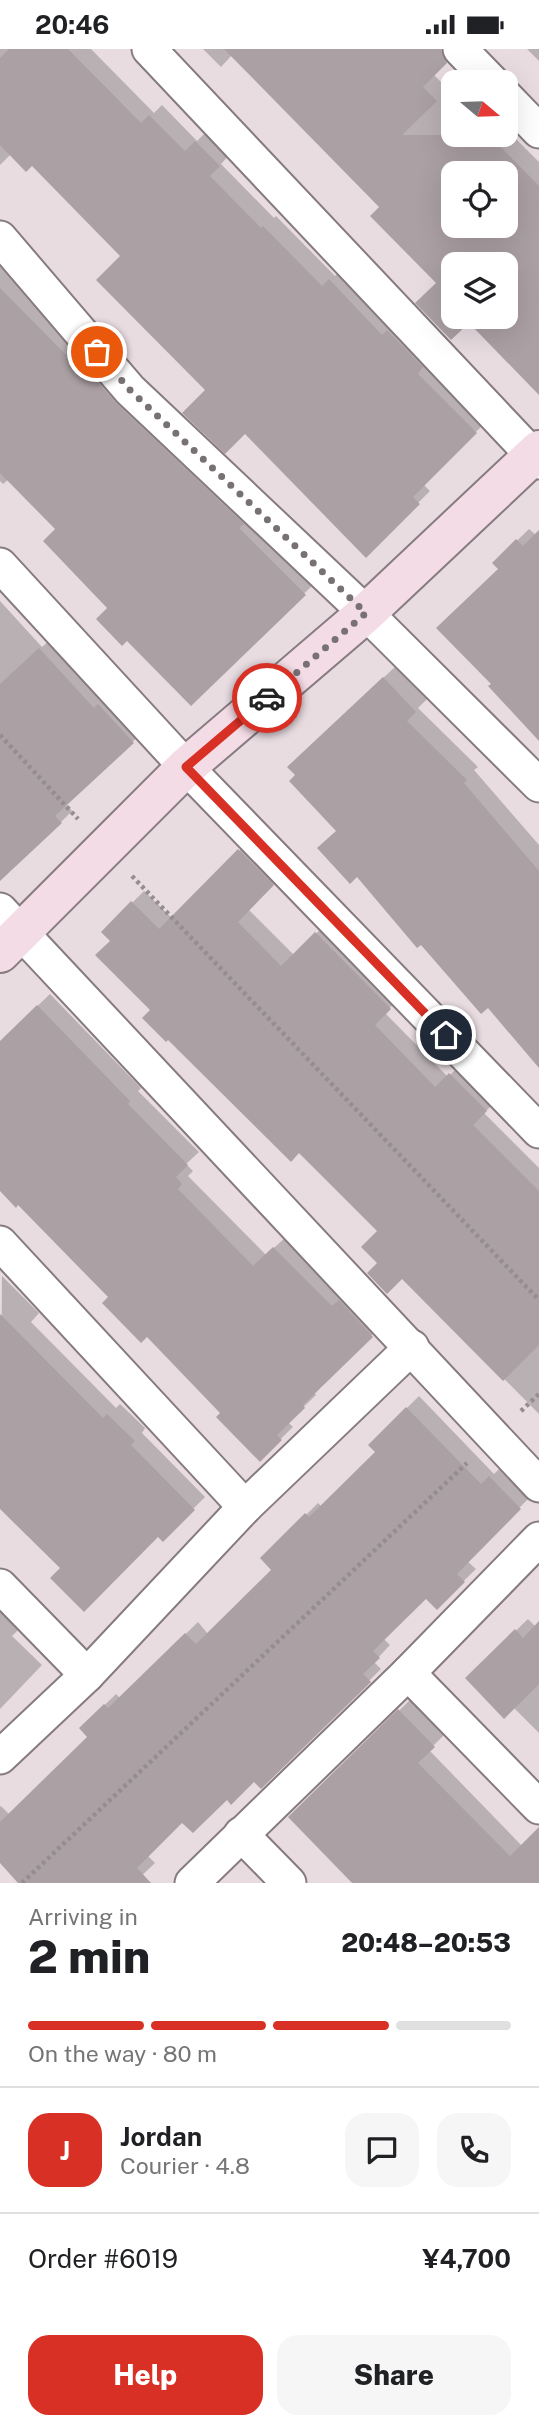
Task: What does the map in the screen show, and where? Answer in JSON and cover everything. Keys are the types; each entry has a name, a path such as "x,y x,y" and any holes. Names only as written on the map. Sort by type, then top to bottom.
{"street":[{"path":"149,49 537,456 366,613 186,767 104,847 7,931 412,1347 539,1485"},
{"path":"460,49 480,70"},
{"path":"518,109 539,131"},
{"path":"0,238 130,390 366,613 539,785"},
{"path":"0,565 186,767 539,1131"},
{"path":"0,1244 245,1507"},
{"path":"0,1757 87,1675 245,1507 412,1347"},
{"path":"192,1883 408,1673 539,1539"},
{"path":"0,1585 87,1675"},
{"path":"408,1673 539,1807"},
{"path":"241,1834 289,1883"}],"path":[{"path":"0,735 539,1300"},
{"path":"22,1883 539,1394"}],"building":[{"path":"9,49 68,49 141,123 149,115 185,151 195,141 220,166 210,176 322,286 329,279 382,335 387,330 423,367 418,374 477,433 413,497 420,504 366,558 245,434 225,454 182,413 205,390 96,280 120,256 32,166 26,172 0,145 0,58"},
{"path":"224,49 441,49 447,63 423,87 437,101 402,135 441,135 441,147 501,147 514,161 441,161 441,238 518,238 518,165 539,186 539,395 475,329 518,329 518,252 441,252 441,329 463,329 451,340 415,303 436,283 370,216 379,207"},
{"path":"0,288 82,371 85,368 117,404 244,524 239,528 306,595 191,706 127,641 122,646 96,619 107,608 43,541 55,529 0,473"},
{"path":"539,530 539,741 488,686 491,684 436,628 498,569 492,563 516,539 523,546"},
{"path":"39,648 94,708 98,704 134,743 55,816 62,823 0,881 0,684"},
{"path":"383,677 416,712 407,721 467,780 464,783 539,871 539,1068 488,1008 481,1014 421,945 417,948 357,877 350,884 317,848 336,831 289,781 295,775 287,767"},
{"path":"238,849 274,885 238,922 281,966 315,932 391,1009 375,1025 435,1087 449,1073 487,1111 473,1125 539,1191 539,1345 503,1381 402,1279 387,1294 367,1273 377,1263 361,1247 377,1231 299,1153 291,1162 168,1040 166,1042 142,1018 150,1010 95,955 110,941 101,932 131,901 159,929"},
{"path":"37,1005 188,1165 176,1177 182,1184 178,1189 253,1266 273,1247 332,1306 339,1300 373,1337 303,1405 305,1408 277,1435 282,1440 260,1462 216,1417 220,1413 147,1337 141,1343 102,1303 108,1297 18,1205 16,1208 0,1191 0,1041"},
{"path":"0,1314 103,1418 107,1414 135,1441 131,1445 195,1510 163,1542 158,1537 84,1612 50,1578 60,1568 0,1509"},
{"path":"406,1407 481,1484 489,1476 521,1509 457,1574 465,1582 437,1610 426,1599 373,1651 380,1658 363,1674 371,1682 261,1789 254,1782 231,1805 227,1800 193,1833 182,1823 137,1868 151,1883 18,1883 0,1863 0,1822 87,1737 79,1728 104,1704 108,1708 185,1633 196,1644 271,1570 260,1558 305,1513 309,1517 375,1452 368,1445"},
{"path":"539,1621 539,1684 504,1719 465,1678 515,1629 523,1638"},
{"path":"398,1709 435,1747 418,1763 510,1856 539,1827 539,1883 352,1883 288,1817"}],"way so far":[{"path":"97,352 130,390 366,613 267,698"}],"route":[{"path":"267,698 186,767 446,1035"}]}
